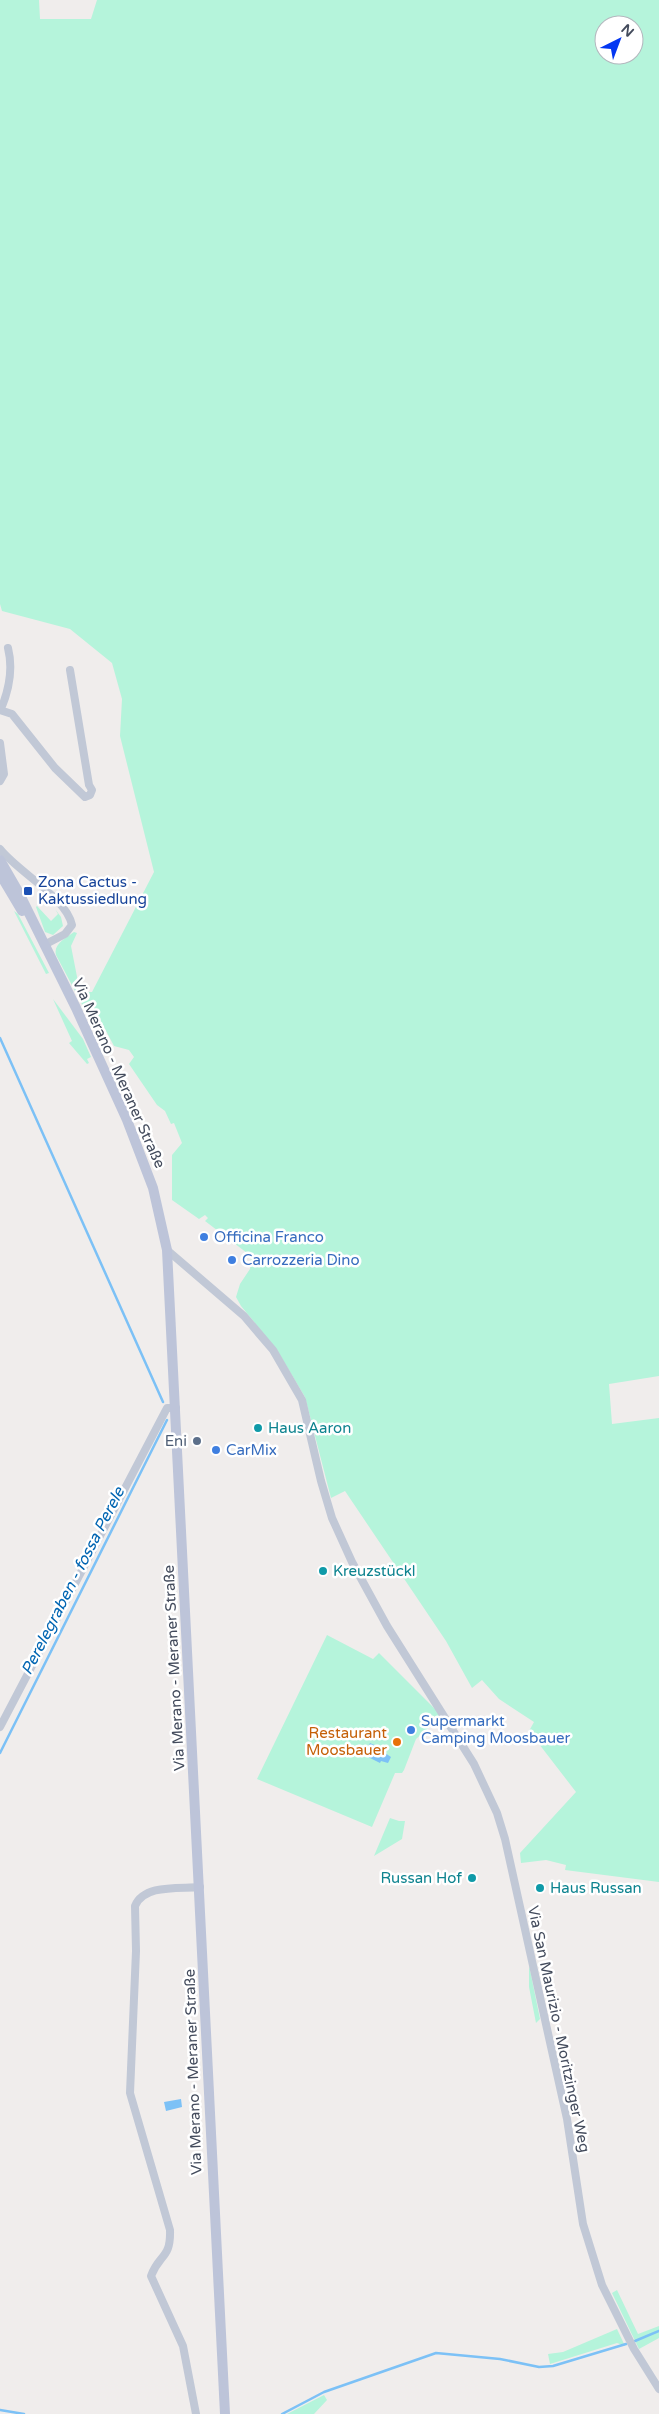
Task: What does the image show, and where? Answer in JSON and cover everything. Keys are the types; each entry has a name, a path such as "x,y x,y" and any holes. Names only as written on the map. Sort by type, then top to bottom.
{"main road":[{"name":"Via Merano - Meraner Straße","path":"0,860 19,893 93,1042 142,1154 153,1188 167,1250 225,2414"},
{"name":"Via Merano - Meraner Straße","path":"0,874 44,946"}],"street":[{"path":"8,648 11,667 6,697 0,709 12,714 55,768 85,797 90,795 92,790 89,785 70,670"},
{"path":"0,743 4,774 0,781"},
{"path":"0,849 17,867 64,907 70,917 72,925 65,934 44,946"},
{"name":"Via San Maurizio - Moritzinger Weg","path":"167,1250 244,1316 273,1350 302,1400 323,1490 332,1518 352,1562 387,1626 474,1764 486,1788 496,1813 509,1858 567,2120 583,2224 602,2285 634,2350 659,2389"},
{"path":"0,1727 167,1408 176,1408"},
{"path":"196,2414 184,2346 151,2276 167,2254 171,2245 170,2230 130,2093 136,1952 135,1906 138,1900 149,1892 200,1887"}],"green space":[{"path":"0,0 39,0 40,19 91,19 97,0 659,0 659,1376 609,1384 612,1424 659,1418 659,1882 565,1870 566,1865 546,1860 521,1863 520,1853 576,1792 529,1731 534,1722 499,1699 482,1680 472,1688 446,1641 345,1491 331,1498 305,1397 277,1350 241,1306 236,1297 240,1284 250,1269 251,1256 205,1221 208,1218 205,1215 199,1219 172,1200 172,1155 182,1143 174,1123 171,1124 165,1111 157,1105 129,1064 134,1057 129,1050 114,1046 97,1014 97,1022 94,1027 56,955 58,944 74,932 77,933 71,946 80,992 92,992 154,872 120,736 122,699 112,663 70,629 2,611 0,604"},
{"path":"37,906 51,921 58,914 55,909 61,917 63,926 53,935 45,932"},
{"path":"14,911 18,914 49,973 46,974"},
{"path":"53,999 83,1039 91,1057 87,1059 89,1063 87,1064 69,1043 72,1041"},
{"path":"327,1635 373,1659 379,1653 442,1716 416,1739 404,1770 402,1773 395,1773 372,1827 257,1779"},
{"path":"390,1818 405,1821 402,1839 374,1856"},
{"path":"529,1965 540,2019 536,2023 529,1987"},
{"path":"617,2290 638,2334 659,2326 659,2338 639,2349 612,2293"},
{"path":"617,2329 625,2346 617,2343 550,2364 548,2354 563,2352"},
{"path":"324,2395 327,2400 314,2414 287,2414"}],"water":[{"path":"370,1743 385,1750 385,1753 391,1757 388,1763 381,1761 380,1763 364,1755"},
{"path":"181,2099 182,2107 166,2111 164,2102"}],"waterway":[{"path":"0,1038 163,1402"},
{"name":"Perelegraben - fossa Perele","path":"0,1753 167,1420"},
{"path":"635,2341 659,2331"},
{"path":"282,2414 324,2392 436,2353 500,2359 539,2367 553,2366 626,2344"},
{"path":"0,2410 24,2414"}],"place":[{"name":"Zona Cactus - Kaktussiedlung","path":"28,891"},
{"name":"Officina Franco","path":"204,1237"},
{"name":"Carrozzeria Dino","path":"232,1260"},
{"name":"Haus Aaron","path":"258,1428"},
{"name":"Eni","path":"197,1441"},
{"name":"CarMix","path":"216,1450"},
{"name":"Kreuzstückl","path":"323,1571"},
{"name":"Supermarkt Camping Moosbauer","path":"411,1730"},
{"name":"Restaurant Moosbauer","path":"397,1742"},
{"name":"Russan Hof","path":"472,1878"},
{"name":"Haus Russan","path":"540,1888"}]}
